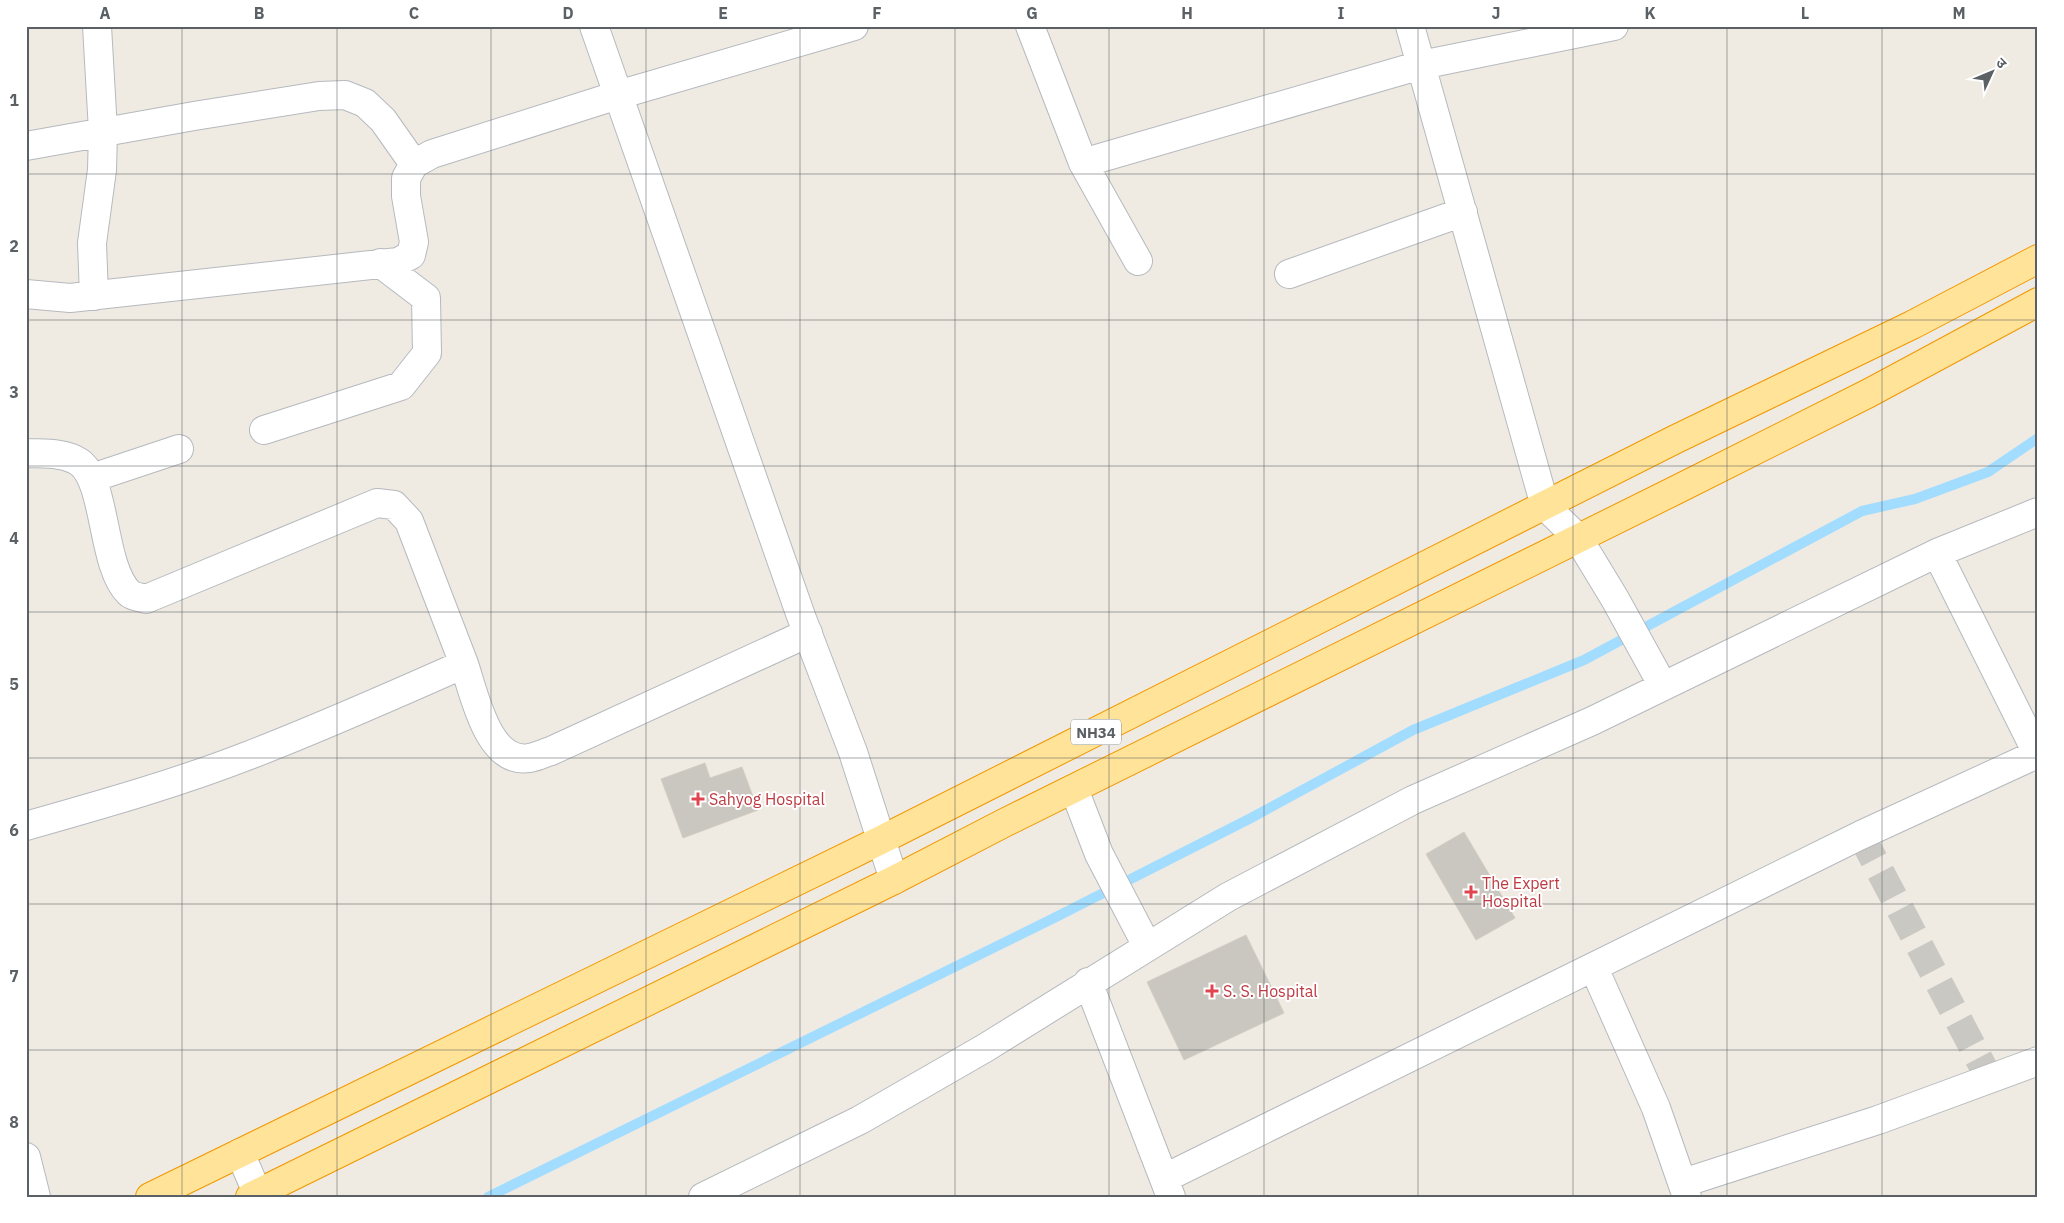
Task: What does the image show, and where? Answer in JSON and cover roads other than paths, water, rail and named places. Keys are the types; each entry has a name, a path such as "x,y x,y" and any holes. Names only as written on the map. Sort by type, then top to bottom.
{"highway":[{"name":"NH34","path":"150,1197 881,840 1545,506 1912,325 2038,259"},
{"name":"NH34","path":"255,1196 894,880 1860,397 2038,302"}],"street":[{"path":"94,296 92,243 102,170 104,131 97,26"},
{"path":"594,26 808,633 854,752 894,880"},
{"path":"26,294 70,298 94,296 398,262 411,255 414,242 406,196 406,178 414,164 432,154 618,95 854,26"},
{"path":"1030,26 1083,163 1138,261"},
{"path":"1410,26 1545,506 1578,538 1615,599 1663,686"},
{"path":"1083,163 1421,64 1614,26"},
{"path":"26,146 104,131 319,96 345,95 365,103 377,114 414,164"},
{"path":"1288,274 1463,212"},
{"path":"264,430 401,386 428,353 426,298 380,264"},
{"path":"92,478 179,449"},
{"path":"26,453 65,456 80,463 92,478 118,579 130,594 146,599 377,503 394,505 409,521 464,664 486,729 498,746 509,754 528,759 560,747 808,633"},
{"path":"703,1197 860,1120 985,1048 1088,982 1228,897 1413,800 1592,721 1937,552 2038,512"},
{"path":"1088,982 1168,1187 1594,968 1862,835 2038,754 1937,552"},
{"path":"26,826 127,797 246,756 368,707 464,664"},
{"path":"1074,789 1099,854 1147,946"},
{"path":"1594,968 1656,1108 1685,1190 2038,1061"},
{"path":"240,1153 255,1196"},
{"path":"26,1157 36,1197"}],"waterway":[{"path":"488,1197 1054,918 1251,818 1413,730 1584,660 1862,511 1915,499 1988,472 2038,438"}],"tunnel":[{"path":"1861,835 1990,1080"}],"place":[{"name":"Sahyog Hospital","path":"698,799"},
{"name":"The Expert Hospital","path":"1471,892"},
{"name":"S. S. Hospital","path":"1212,991"}]}
